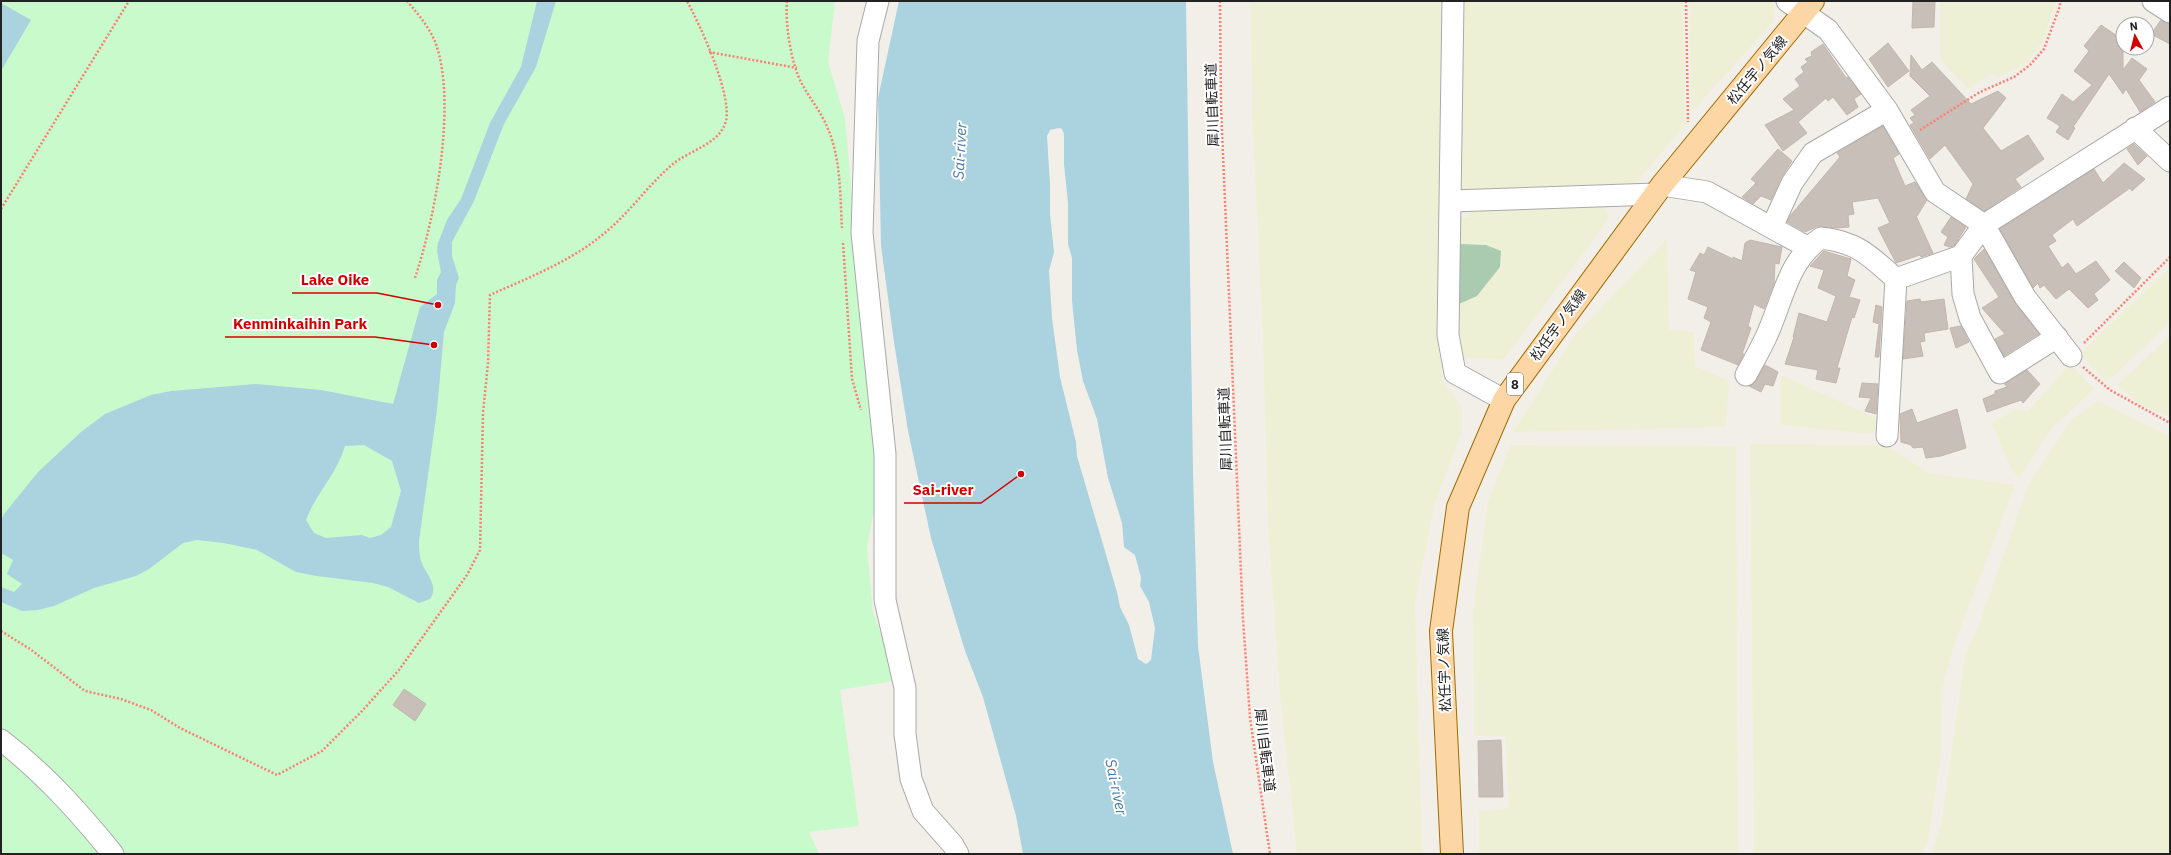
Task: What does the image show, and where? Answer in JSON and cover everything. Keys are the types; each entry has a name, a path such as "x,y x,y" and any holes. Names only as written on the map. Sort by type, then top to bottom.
{"main road":[{"name":"松任宇ノ気線","path":"1452,854 1442,631 1458,507 1504,400 1659,190 1801,5"}],"street":[{"path":"878,1 868,41 862,233 885,454 883,492 885,600 905,688 905,734 911,779 923,810 953,845 958,854"},
{"path":"1453,1 1448,335 1455,373 1504,400"},
{"path":"2153,1 2170,12"},
{"path":"1801,5 1828,30 1887,110 1935,192 1984,226 2025,297 2071,356"},
{"path":"1896,279 1961,256 1984,226 2170,107"},
{"path":"1772,227 1792,183 1813,153 1887,110"},
{"path":"2135,128 2170,161"},
{"path":"1451,201 1659,190 1707,192 1772,227 1807,248"},
{"path":"1746,375 1766,336 1792,270 1807,248 1821,238 1839,240 1864,250 1896,279"},
{"path":"1961,256 1963,294 1970,318 2000,373 2056,337"},
{"path":"1887,436 1896,279"},
{"path":"1,740 72,804 113,854"}],"path":[{"path":"1,209 128,1"},
{"path":"407,1 428,28 436,43 443,76 444,93 443,141 434,206 415,278"},
{"path":"1,631 30,649 84,691 120,699 151,710 180,728 277,775 322,751 362,711 399,670 467,575 480,550 483,413 488,363 490,295 551,267 607,231 673,164 716,137 723,128 727,108 724,89 686,1"},
{"path":"787,1 789,40 801,82 828,128 832,140 840,183 842,233"},
{"name":"犀川自転車道","path":"1220,1 1221,108 1243,619 1250,718 1270,854"},
{"path":"1686,1 1688,124"},
{"path":"1904,140 1943,114 1980,92 2014,76 2030,65 2044,49 2060,6 2060,1"},
{"path":"709,52 797,68"},
{"path":"843,240 852,380 858,404 864,416"},
{"path":"2170,258 2071,356 2110,390 2170,423"}],"green space":[{"path":"1,1 835,1 828,62 845,118 878,489 867,546 873,613 899,680 840,690 859,826 809,832 819,854 1,854"},
{"path":"1251,1 1441,1 1442,379 1462,408 1462,431 1435,503 1415,603 1422,854 1297,854 1280,695 1268,526 1263,338 1252,114"},
{"path":"1465,1 1683,1 1685,125 1634,185 1465,191 1459,189"},
{"path":"1690,1 1774,2 1774,21 1691,113"},
{"path":"1940,1 2054,1 2054,9 2043,41 2026,64 1999,77 1990,74 1968,89 1940,59"},
{"path":"1604,203 1609,219 1504,359 1459,358 1459,304 1477,296 1486,245 1460,244 1459,218 1470,217 1470,207"},
{"path":"1667,239 1669,330 1694,332 1695,366 1729,381 1726,427 1513,432 1576,334"},
{"path":"1460,244 1486,245 1501,251 1500,267 1477,296 1459,304"},
{"path":"2170,267 2170,322 2115,375 2106,381 2079,354"},
{"path":"2170,336 2170,417 2141,405 2117,385"},
{"path":"2070,364 2094,389 2049,431 2020,478 2013,472 1992,423 2015,410 2028,411"},
{"path":"1781,375 1887,423 1872,434 1781,425"},
{"path":"2098,401 2170,436 2170,854 1932,854 1941,824 1965,656 1980,622 2028,485 2072,419"},
{"path":"1750,444 1886,445 1929,473 2015,485 1955,642 1941,691 1942,750 1928,839 1922,854 1754,854"},
{"path":"1511,445 1736,446 1738,854 1479,854 1479,812 1509,808 1505,736 1474,736 1473,611 1488,501"}],"water":[{"path":"537,1 556,1 536,67 504,124 474,201 452,242 452,256 459,278 456,285 455,303 444,332 437,410 419,541 421,561 433,584 433,594 430,599 419,603 388,587 373,583 296,572 257,550 224,543 197,540 183,543 149,569 136,576 94,588 54,606 38,610 22,611 1,602 1,587 14,592 22,584 7,574 13,560 3,554 1,556 1,520 4,514 38,472 81,432 105,414 151,395 171,391 256,384 321,390 393,404 420,307 437,294 437,280 441,272 437,251 438,243 447,220 461,199 490,123 521,67","holes":["364,445 392,461 401,491 391,527 381,535 370,538 362,535 326,538 314,533 306,520 315,501 337,466 345,446"]},
{"path":"899,1 1186,1 1193,473 1198,646 1213,762 1233,854 1023,854 1016,816 983,697 965,651 931,538 908,431 881,246 878,98","holes":["1059,128 1062,129 1064,134 1064,164 1068,203 1068,244 1072,258 1072,301 1077,350 1083,381 1097,419 1108,478 1122,523 1124,547 1135,555 1141,578 1140,586 1149,602 1155,628 1151,660 1146,664 1138,659 1129,625 1120,607 1117,592 1077,456 1076,442 1060,377 1052,318 1049,271 1054,252 1050,214 1047,136 1050,130"]},
{"path":"1,3 31,20 1,71"}],"building":[{"path":"1913,1 1935,1 1934,27 1912,28"},
{"path":"2161,20 2170,24 2170,44 2155,36 2155,28"},
{"path":"2101,25 2115,35 2115,56 2123,56 2123,70 2132,58 2147,69 2139,80 2155,102 2140,112 2126,89 2123,94 2109,74 2073,127 2075,128 2068,140 2056,132 2060,126 2047,118 2062,94 2073,102 2092,85 2074,71 2089,51 2084,46"},
{"path":"1888,43 1909,71 1888,87 1869,59"},
{"path":"1823,44 1846,78 1848,77 1861,94 1854,99 1858,107 1847,115 1833,97 1828,101 1826,98 1798,122 1807,133 1783,151 1765,125 1794,110 1783,99 1800,86 1795,79 1804,72 1801,67 1808,62 1805,59 1812,56 1811,52"},
{"path":"1911,55 1922,70 1932,62 1971,104 1998,91 2006,98 1983,128 2001,151 2028,135 2044,159 2015,179 2021,187 1984,211 1966,199 1973,184 1945,145 1930,159 1910,125 1914,123 1910,118 1915,115 1911,110 1930,96 1910,76"},
{"path":"1883,126 1899,154 1893,158 1905,186 1915,182 1927,200 1916,216 1933,253 1921,257 1920,255 1896,263 1878,228 1890,223 1878,198 1852,202 1854,214 1848,215 1849,227 1837,228 1818,226 1805,232 1787,222 1790,216 1840,157 1837,153"},
{"path":"2134,144 2147,156 2138,165 2127,149"},
{"path":"1778,149 1792,161 1781,178 1771,200 1761,196 1753,204 1742,197 1756,183 1751,179"},
{"path":"2124,163 2145,179 2132,191 2130,188 2077,226 2073,219 2052,235 2056,241 2048,246 2062,268 2068,263 2076,274 2096,261 2110,280 2094,294 2098,300 2088,308 2069,289 2056,299 2044,285 2040,288 2038,283 2033,288 2000,229 2094,169 2103,183"},
{"path":"1951,217 1966,227 1954,246 1949,247 1944,245 1948,237 1941,232"},
{"path":"1750,240 1782,247 1779,264 1775,263 1774,283 1764,309 1754,304 1748,326 1751,328 1742,354 1744,354 1738,365 1701,350 1711,322 1704,318 1708,307 1688,299 1696,272 1690,270 1700,253 1704,255 1708,247 1733,259 1733,257 1742,261 1745,243"},
{"path":"1984,249 2015,303 2039,334 2004,356 1995,339 2005,334 1982,308 1999,297 1974,259"},
{"path":"1824,251 1851,259 1847,276 1855,280 1849,297 1860,300 1854,318 1852,317 1837,368 1840,368 1836,383 1816,379 1818,370 1785,364 1794,337 1799,313 1827,322 1836,296 1818,288 1824,270 1810,266"},
{"path":"2124,262 2141,278 2134,288 2115,271"},
{"path":"1920,299 1921,302 1944,299 1948,329 1924,333 1925,341 1920,342 1923,356 1903,359 1907,301"},
{"path":"1876,305 1882,307 1879,357 1875,357 1879,324 1873,322"},
{"path":"1961,326 1969,342 1956,348 1950,328"},
{"path":"1765,365 1778,372 1773,386 1765,384 1761,392 1749,386 1756,381"},
{"path":"2027,370 2040,384 2023,403 2021,400 1987,412 1983,399 1995,394 1995,391 2007,387 2004,384"},
{"path":"1862,383 1878,384 1876,414 1865,411 1871,398 1859,397"},
{"path":"1912,409 1917,423 1957,409 1966,448 1941,456 1926,458 1923,447 1913,448 1911,445 1901,442 1900,414"},
{"path":"404,689 426,704 415,721 393,705"},
{"path":"1501,740 1503,797 1479,797 1478,741"}],"place":[{"name":"Lake Oike","path":"438,305"},
{"name":"Kenminkaihin Park","path":"434,345"},
{"name":"Sai-river","path":"1021,474"}]}
